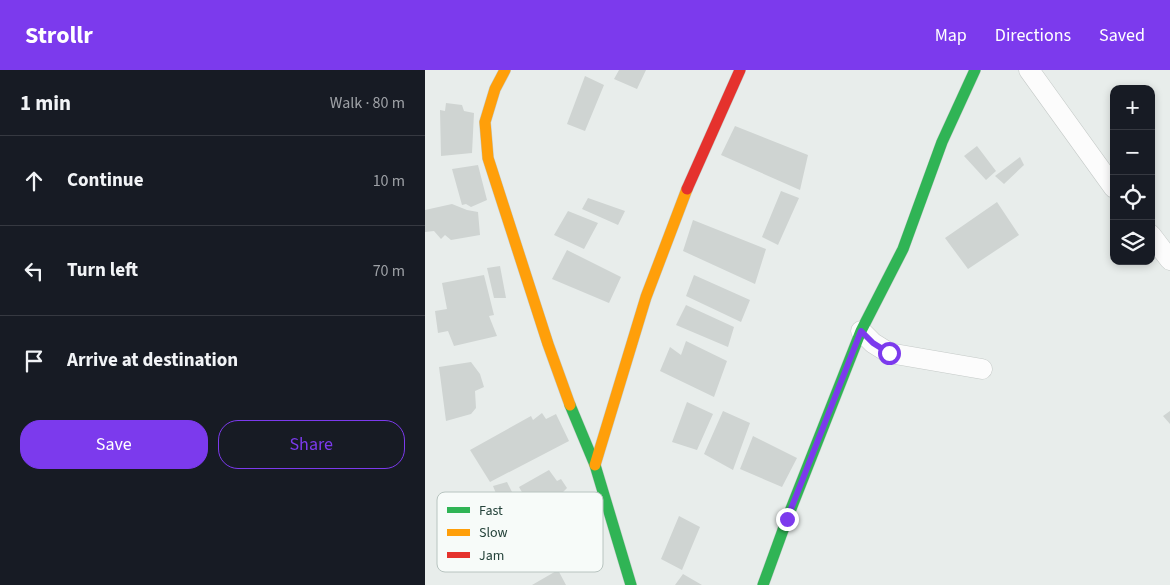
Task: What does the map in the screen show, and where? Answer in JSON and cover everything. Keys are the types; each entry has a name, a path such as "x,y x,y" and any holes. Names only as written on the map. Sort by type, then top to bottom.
{"street":[{"path":"505,70 495,89 485,122 488,158 548,344 595,465 631,585"},
{"path":"595,465 626,358 654,272 692,176 740,70"},
{"path":"763,585 861,331 903,249 942,142 975,70"},
{"path":"1029,70 1110,182"},
{"path":"1155,240 1170,260"},
{"path":"861,331 873,343 889,353 982,369"}],"building":[{"path":"619,70 646,70 637,89 614,79"},
{"path":"585,76 604,85 585,131 567,124"},
{"path":"446,103 462,105 464,111 474,113 472,153 441,156 440,110 445,111"},
{"path":"735,126 808,155 800,190 721,155"},
{"path":"977,146 996,171 986,180 964,156"},
{"path":"1020,157 1024,165 1004,184 995,176"},
{"path":"478,165 487,200 471,207 466,204 462,205 452,169"},
{"path":"781,191 799,198 778,245 762,237"},
{"path":"588,198 625,211 618,225 582,209"},
{"path":"997,202 1019,235 968,269 945,238"},
{"path":"452,204 478,212 480,235 451,240 445,235 441,239 434,231 425,232 425,210"},
{"path":"568,211 598,223 584,249 554,235"},
{"path":"693,220 766,249 755,284 683,251"},
{"path":"567,250 621,277 609,303 552,279"},
{"path":"500,266 506,298 494,298 487,268"},
{"path":"484,275 494,315 489,316 497,336 454,346 448,331 438,333 435,311 447,309 442,283"},
{"path":"694,275 750,300 741,322 686,296"},
{"path":"686,305 734,327 728,347 676,325"},
{"path":"686,341 727,361 714,397 660,371 670,347 681,355"},
{"path":"471,362 480,374 484,387 475,391 476,408 471,414 446,421 439,367"},
{"path":"687,402 713,414 697,450 672,442"},
{"path":"723,411 750,423 733,470 704,454"},
{"path":"1170,411 1170,424 1163,416"},
{"path":"542,413 546,419 556,414 569,441 490,482 470,450 531,416 533,420"},
{"path":"753,436 797,458 782,487 740,469"},
{"path":"549,470 557,481 561,479 567,488 563,492 522,492 519,487"},
{"path":"507,482 512,492 495,492 493,486"},
{"path":"679,516 700,527 682,570 661,559"},
{"path":"555,572 559,572 566,585 532,585"},
{"path":"683,574 702,585 675,585"}],"traffic: fast":[{"path":"763,585 861,331 903,249 942,142 975,70"},
{"path":"570,405 595,465 631,585"}],"traffic: slow":[{"path":"505,70 495,89 485,122 488,158 548,344 570,405"},
{"path":"595,465 646,297 687,189"}],"traffic: jam":[{"path":"687,189 740,70"}],"route":[{"path":"787,519 861,331 873,343 889,353"}]}
